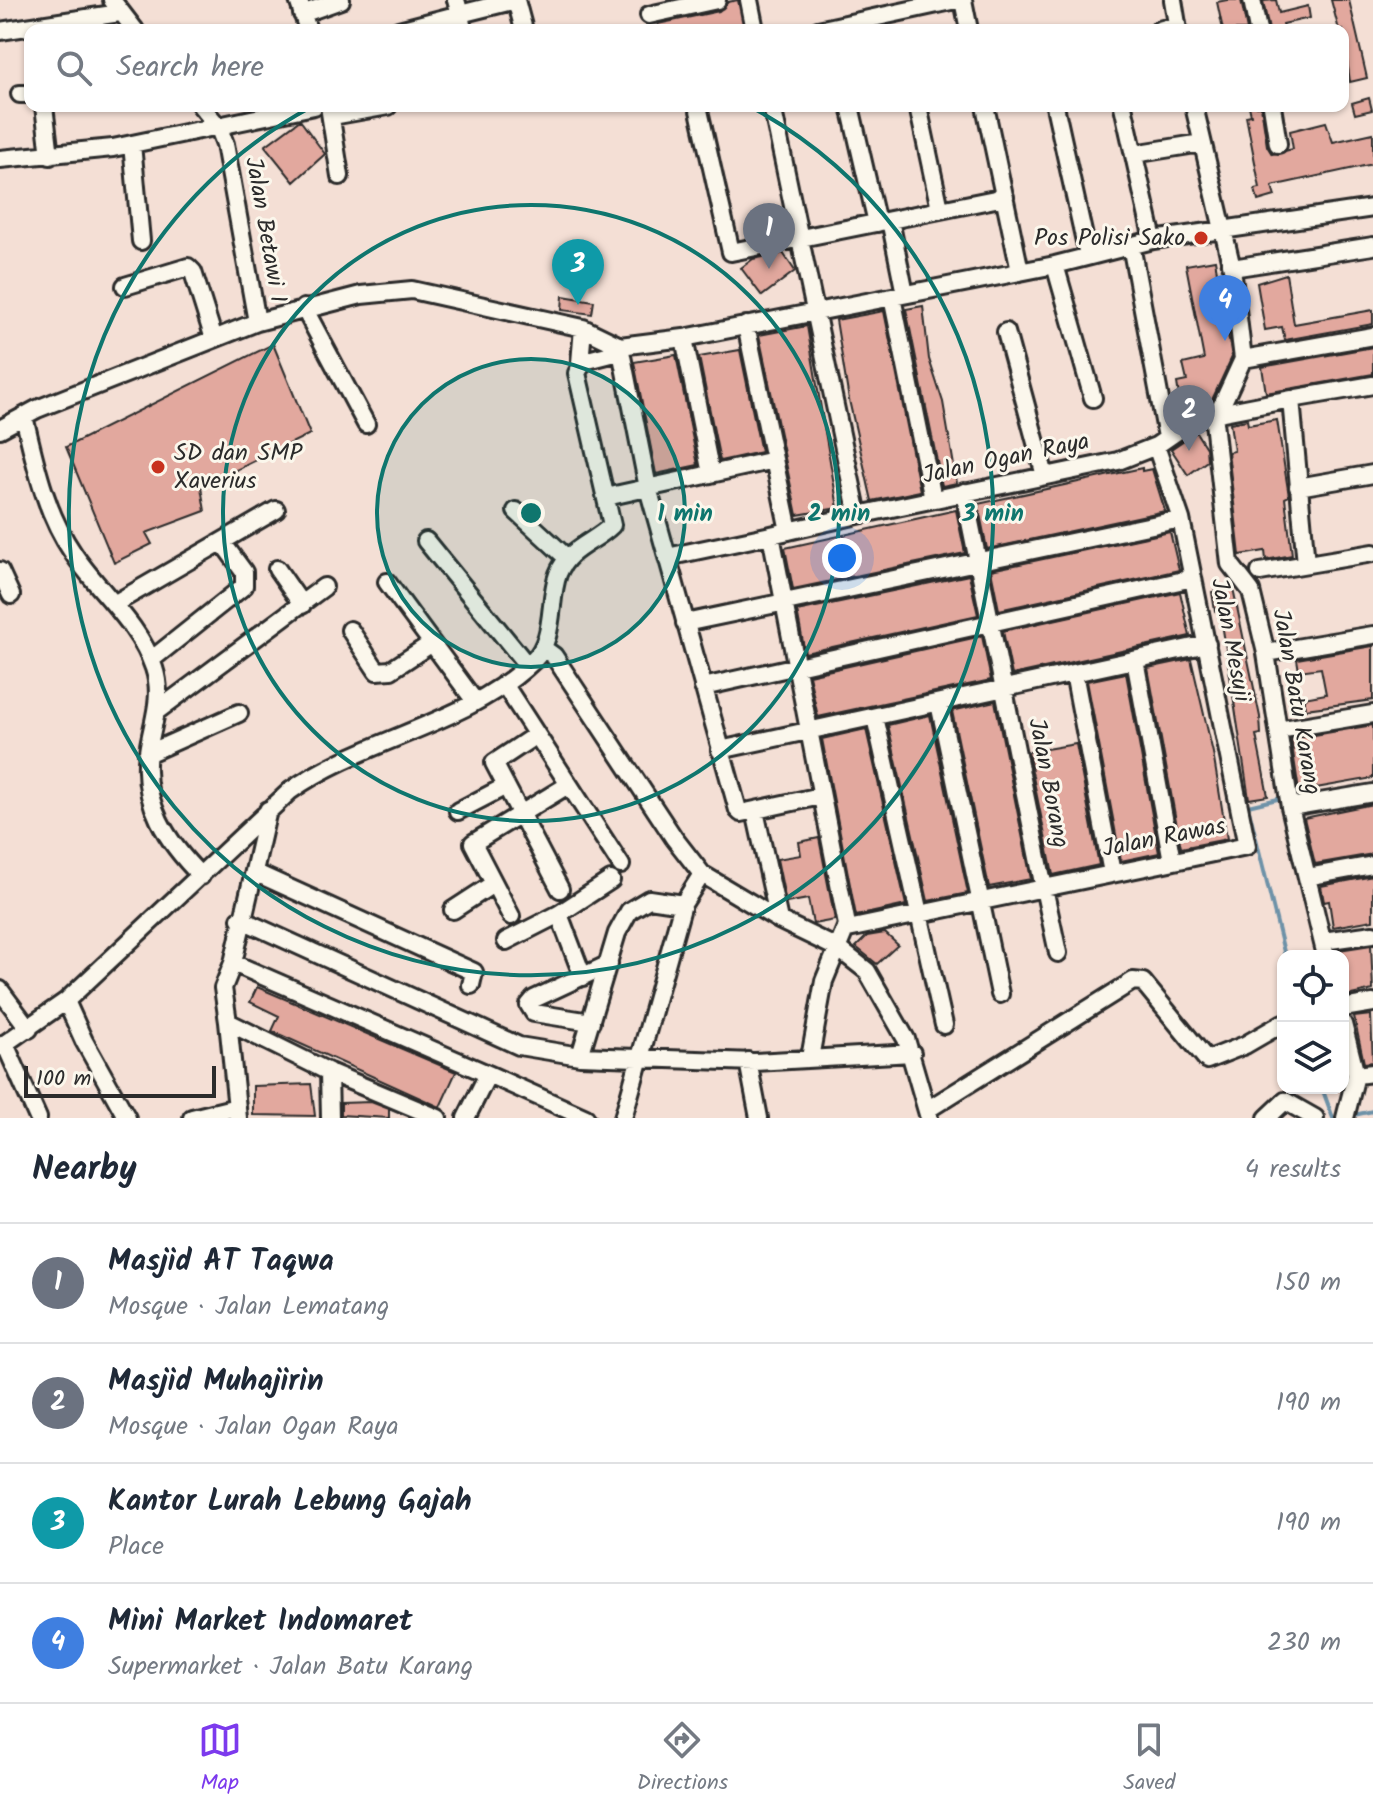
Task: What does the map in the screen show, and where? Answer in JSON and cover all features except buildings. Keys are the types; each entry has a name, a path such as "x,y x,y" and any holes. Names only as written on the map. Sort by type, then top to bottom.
{"street":[{"path":"303,15 341,0"},
{"path":"423,24 516,0 522,24"},
{"path":"649,15 717,0"},
{"path":"749,0 754,24"},
{"path":"851,24 956,0"},
{"path":"963,0 968,24"},
{"path":"1173,0 1176,24"},
{"path":"1252,0 1257,24"},
{"path":"34,24 116,7 130,24"},
{"path":"0,31 24,26"},
{"path":"45,112 50,156"},
{"name":"Jalan Betawi I","path":"206,112 218,126 225,144 257,322"},
{"path":"0,159 50,156 132,144 285,112"},
{"path":"330,112 340,176"},
{"path":"699,112 730,251 801,240 1005,197"},
{"path":"773,112 858,515"},
{"path":"852,112 884,221 933,499"},
{"path":"919,112 940,209"},
{"path":"986,112 1020,271"},
{"path":"1056,112 1088,255"},
{"path":"1124,112 1153,240"},
{"path":"1195,112 1232,268 1243,359 1373,336"},
{"path":"1273,113 1278,144"},
{"path":"1134,154 1202,143"},
{"path":"132,144 141,241"},
{"path":"580,363 620,349 1055,265 1153,240 1373,208"},
{"name":"Jalan Mesuji","path":"1131,245 1161,441 1181,519 1247,846"},
{"path":"1232,268 1373,246"},
{"path":"1055,265 1093,398"},
{"path":"125,286 188,267 193,272 214,339"},
{"path":"0,429 24,416 257,322 361,295 412,290 583,328 620,349 648,488 738,811 755,811 821,796"},
{"path":"304,308 366,424"},
{"path":"746,325 789,531"},
{"path":"38,1118 2,1046 66,1001 268,810 320,771 504,684 543,648 558,574 567,558 612,525 578,380 583,328"},
{"path":"1006,332 1045,476"},
{"path":"684,338 711,474"},
{"name":"Jalan Batu Karang","path":"1243,359 1218,411 1214,437 1230,564 1251,591 1266,653 1290,807 1324,949"},
{"path":"1297,398 1373,385"},
{"name":"Jalan Ogan Raya","path":"667,557 1118,461 1161,441 1198,417 1291,399 1298,487"},
{"path":"24,416 48,505 60,532 151,660 159,685 157,711 147,754 150,789 161,830 201,876"},
{"path":"606,497 774,460"},
{"path":"1306,564 1298,487 1373,474"},
{"name":"Jalan Borang","path":"964,492 1058,953"},
{"path":"114,604 276,510"},
{"path":"516,511 567,558"},
{"path":"685,623 763,604 783,603 1181,519"},
{"path":"771,535 848,929 824,981 810,1058"},
{"path":"426,541 527,665"},
{"path":"151,660 244,586 244,572 222,542"},
{"path":"1260,572 1373,553"},
{"path":"277,569 302,605"},
{"path":"0,571 11,595"},
{"path":"703,687 1193,578"},
{"path":"387,582 474,700"},
{"path":"157,711 324,587"},
{"path":"350,630 370,666 377,671 391,670 432,643"},
{"path":"1266,653 1373,635"},
{"path":"720,750 1207,644"},
{"path":"543,648 554,656 674,838 702,874 779,920 839,949 874,980 912,1053 928,1114 1133,981 1143,982 1207,1060 1245,1045 1277,1026"},
{"path":"1135,660 1172,861"},
{"path":"1074,673 1112,873"},
{"path":"504,684 621,865"},
{"path":"939,703 983,899 1000,994"},
{"path":"147,754 239,713"},
{"path":"1278,730 1373,714"},
{"path":"875,717 944,1025"},
{"path":"536,735 495,760 560,889"},
{"path":"511,916 472,844 568,785"},
{"path":"458,811 506,786"},
{"path":"1290,807 1373,793"},
{"path":"192,1118 238,1112 223,991 233,963 240,919 268,810"},
{"path":"755,811 779,920"},
{"name":"Jalan Rawas","path":"1044,888 1247,846"},
{"path":"1307,877 1373,865"},
{"path":"254,872 474,972 471,985"},
{"path":"623,1118 683,904 702,874"},
{"path":"506,941 559,914 611,880"},
{"path":"453,910 493,884"},
{"path":"848,929 1044,888"},
{"path":"580,1056 621,922 636,906 659,898 683,904"},
{"path":"559,914 583,977"},
{"path":"240,919 451,1013 509,1043 580,1056 748,1061 912,1053"},
{"path":"1324,949 1373,934"},
{"path":"233,963 586,1118"},
{"path":"591,1022 534,1013 529,1008 534,999 609,964"},
{"path":"0,990 29,1029"},
{"path":"66,1001 84,1041 127,1118"},
{"path":"1349,1007 1373,1003"},
{"path":"228,1022 402,1110 438,1118"},
{"path":"1347,1113 1364,1074 1349,1038"},
{"path":"748,1061 759,1118"},
{"path":"329,1072 330,1118"},
{"path":"466,1118 488,1074"},
{"path":"1267,1118 1285,1101 1315,1118"}],"waterway":[{"path":"1282,798 1248,806 1284,950"},
{"path":"1324,1094 1333,1118"},
{"path":"1349,1116 1373,1111"}],"place":[{"name":"Pos Polisi Sako","path":"1201,238"},
{"name":"Masjid AT Taqwa","path":"769,269"},
{"name":"Kantor Lurah Lebung Gajah","path":"578,305"},
{"name":"Mini Market Indomaret","path":"1225,341"},
{"name":"Masjid Muhajirin","path":"1189,451"},
{"name":"SD dan SMP Xaverius","path":"158,467"}]}
